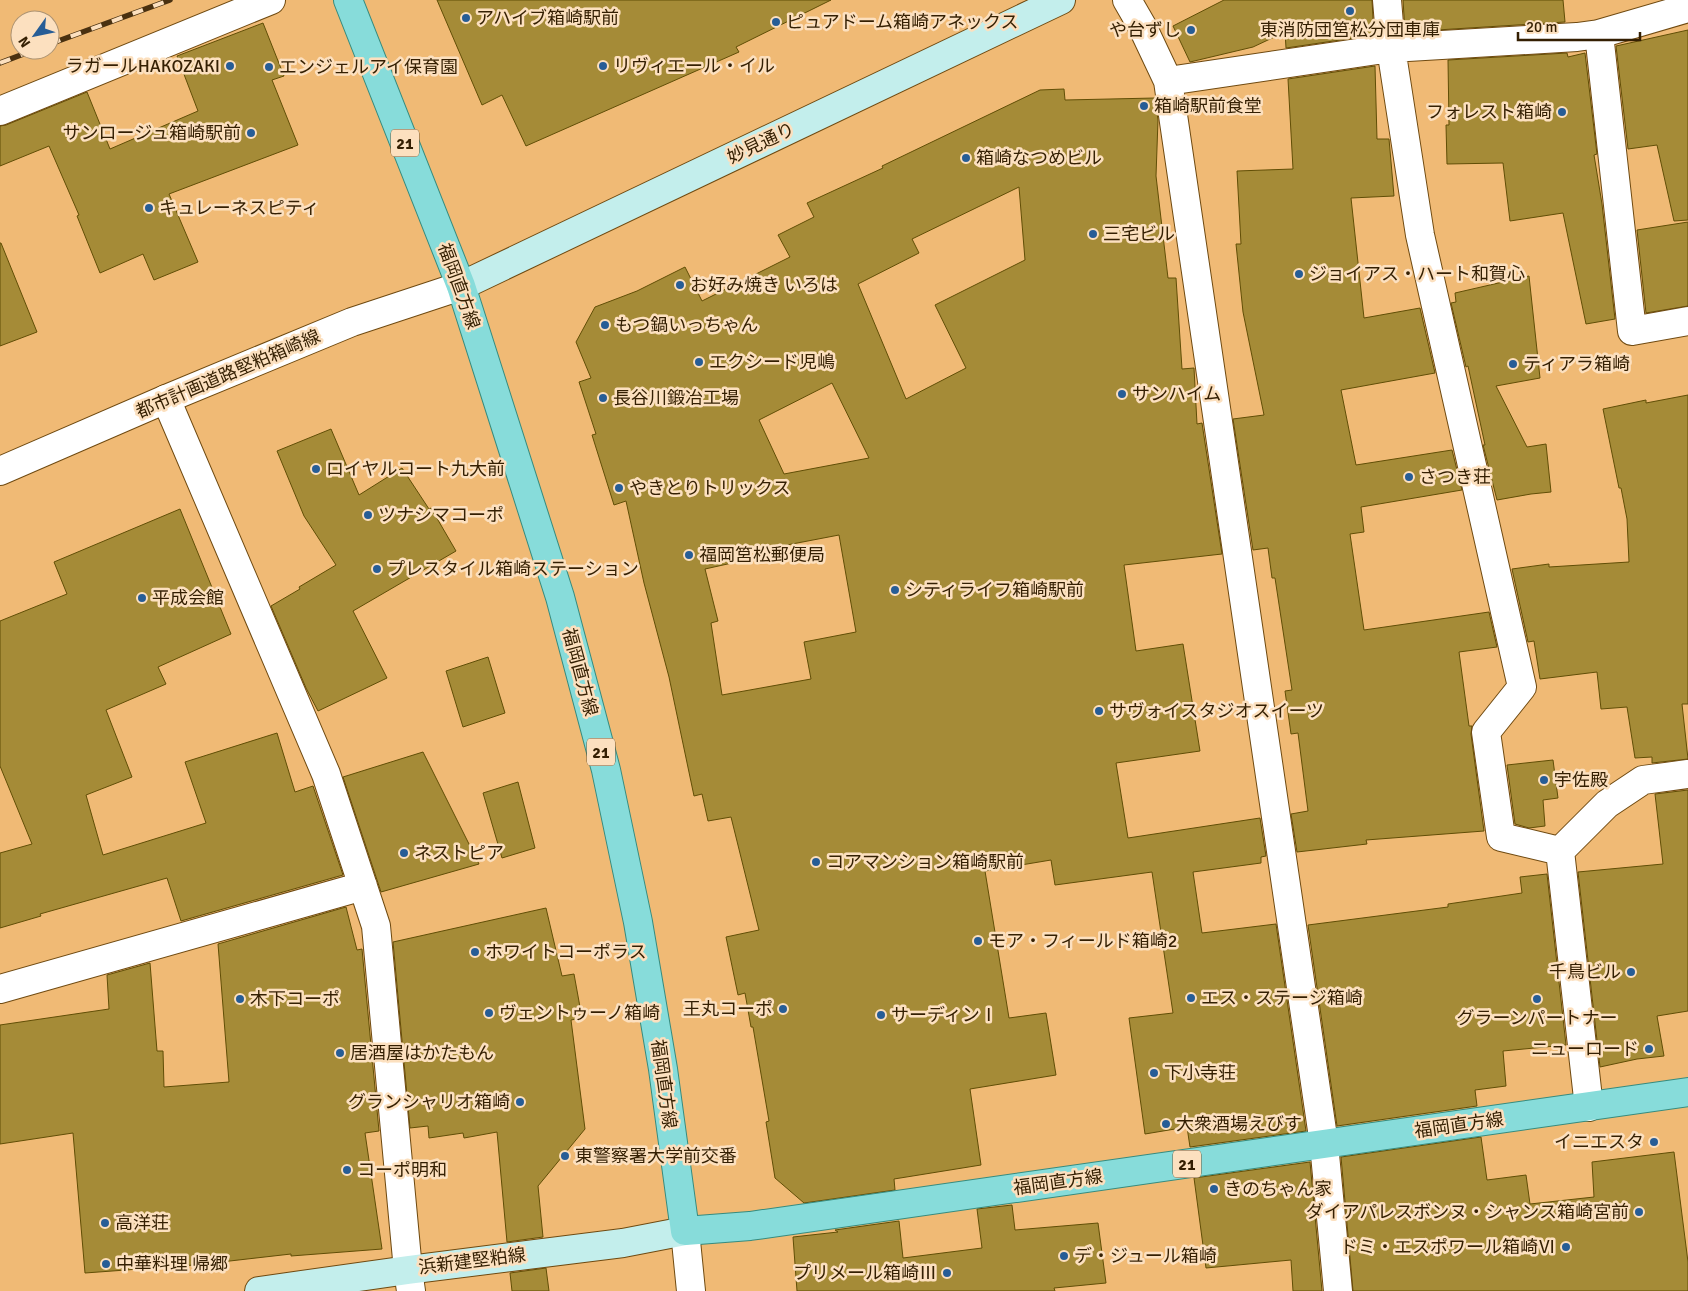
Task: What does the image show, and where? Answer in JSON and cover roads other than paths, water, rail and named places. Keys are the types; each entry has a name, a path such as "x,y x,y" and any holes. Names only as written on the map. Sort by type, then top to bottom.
{"main road":[{"name":"福岡直方線","path":"348,0 461,286 560,597 606,770 643,952 663,1069 685,1231 750,1226 1688,1092"},
{"name":"妙見通り","path":"461,286 1060,0"},
{"name":"浜新建堅粕線","path":"260,1291 409,1280 685,1231"}],"street":[{"path":"0,111 271,0"},
{"path":"1127,0 1142,26 1168,81 1324,1144 1338,1291"},
{"path":"1387,0 1391,48 1420,235 1522,687 1486,732 1501,837 1560,851"},
{"path":"1168,81 1391,48 1577,37 1599,34 1688,8"},
{"path":"1599,34 1632,331 1688,321"},
{"name":"都市計画道路堅粕箱崎線","path":"0,471 166,399 352,322 461,286"},
{"path":"166,399 326,774 376,926 409,1280"},
{"path":"1560,851 1607,804 1643,780 1688,774"},
{"path":"1560,851 1590,1107"},
{"path":"0,989 362,886"},
{"name":"21","path":"685,1231 692,1291"}],"railway":[{"path":"60,40 170,0"},
{"path":"0,63 10,59"}],"place":[{"name":"東消防団筥松分団車庫","path":"1350,11"},
{"name":"アハイブ箱崎駅前","path":"466,18"},
{"name":"ピュアドーム箱崎アネックス","path":"776,22"},
{"name":"や台ずし","path":"1191,30"},
{"name":"ラガールHAKOZAKI","path":"230,66"},
{"name":"リヴィエール・イル","path":"603,66"},
{"name":"エンジェルアイ保育園","path":"269,67"},
{"name":"箱崎駅前食堂","path":"1144,106"},
{"name":"フォレスト箱崎","path":"1562,112"},
{"name":"サンロージュ箱崎駅前","path":"251,133"},
{"name":"箱崎なつめビル","path":"966,158"},
{"name":"キュレーネスピティ","path":"149,208"},
{"name":"三宅ビル","path":"1093,234"},
{"name":"ジョイアス・ハート和賀心","path":"1299,274"},
{"name":"お好み焼き いろは","path":"680,285"},
{"name":"もつ鍋いっちゃん","path":"605,325"},
{"name":"エクシード児嶋","path":"699,362"},
{"name":"ティアラ箱崎","path":"1513,364"},
{"name":"サンハイム","path":"1122,394"},
{"name":"長谷川鍛冶工場","path":"603,398"},
{"name":"ロイヤルコート九大前","path":"316,469"},
{"name":"さつき荘","path":"1409,477"},
{"name":"やきとりトリックス","path":"619,488"},
{"name":"ツナシマコーポ","path":"368,515"},
{"name":"福岡筥松郵便局","path":"689,555"},
{"name":"プレスタイル箱崎ステーション","path":"377,569"},
{"name":"シティライフ箱崎駅前","path":"895,590"},
{"name":"平成会館","path":"142,598"},
{"name":"サヴォイスタジオスイーツ","path":"1099,711"},
{"name":"宇佐殿","path":"1544,780"},
{"name":"ネストピア","path":"404,853"},
{"name":"コアマンション箱崎駅前","path":"816,862"},
{"name":"モア・フィールド箱崎2","path":"978,941"},
{"name":"ホワイトコーポラス","path":"475,952"},
{"name":"千鳥ビル","path":"1631,972"},
{"name":"エス・ステージ箱崎","path":"1191,998"},
{"name":"木下コーポ","path":"240,999"},
{"name":"グラーンパートナー","path":"1537,999"},
{"name":"王丸コーポ","path":"783,1009"},
{"name":"ヴェントゥーノ箱崎","path":"489,1013"},
{"name":"サーディンⅠ","path":"881,1015"},
{"name":"ニューロード","path":"1649,1049"},
{"name":"居酒屋はかたもん","path":"340,1053"},
{"name":"下小寺荘","path":"1154,1073"},
{"name":"グランシャリオ箱崎","path":"520,1102"},
{"name":"大衆酒場えびす","path":"1166,1124"},
{"name":"イニエスタ","path":"1654,1142"},
{"name":"東警察署大学前交番","path":"565,1156"},
{"name":"コーポ明和","path":"347,1170"},
{"name":"きのちゃん家","path":"1214,1189"},
{"name":"ダイアパレスボンヌ・シャンス箱崎宮前","path":"1639,1212"},
{"name":"高洋荘","path":"105,1223"},
{"name":"ドミ・エスポワール箱崎Ⅵ","path":"1566,1247"},
{"name":"デ・ジュール箱崎","path":"1064,1256"},
{"name":"中華料理 帰郷","path":"106,1264"},
{"name":"プリメール箱崎Ⅲ","path":"947,1273"}]}
